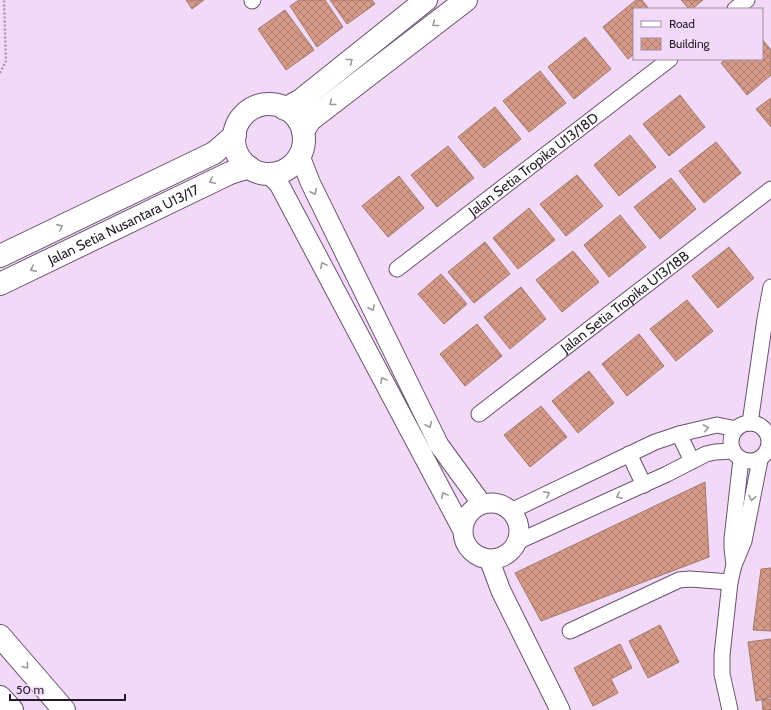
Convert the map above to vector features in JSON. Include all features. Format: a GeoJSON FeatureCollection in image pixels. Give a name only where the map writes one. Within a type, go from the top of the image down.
{"type":"FeatureCollection","features":[{"type":"Feature","properties":{"kind":"main road"},"geometry":{"type":"LineString","coordinates":[[285,109],[301,100],[426,0]]}},
{"type":"Feature","properties":{"kind":"main road"},"geometry":{"type":"LineString","coordinates":[[303,131],[310,120],[466,0]]}},
{"type":"Feature","properties":{"kind":"main road"},"geometry":{"type":"LineString","coordinates":[[264,105],[275,105],[285,109],[293,114],[303,131],[303,148],[300,156],[287,169],[279,173],[269,174],[249,168],[237,153],[235,135],[238,124],[244,115],[253,108],[264,105]]}},
{"type":"Feature","properties":{"kind":"main road","name":"Jalan Setia Nusantara U13/17"},"geometry":{"type":"LineString","coordinates":[[0,256],[214,153],[235,135]]}},
{"type":"Feature","properties":{"kind":"main road","name":"Jalan Setia Nusantara U13/17"},"geometry":{"type":"LineString","coordinates":[[0,284],[230,173],[249,168]]}},
{"type":"Feature","properties":{"kind":"main road"},"geometry":{"type":"LineString","coordinates":[[0,636],[64,710]]}},
{"type":"Feature","properties":{"kind":"main road"},"geometry":{"type":"LineString","coordinates":[[0,697],[12,710]]}},
{"type":"Feature","properties":{"kind":"street"},"geometry":{"type":"LineString","coordinates":[[736,8],[747,0]]}},
{"type":"Feature","properties":{"kind":"street","name":"Jalan Setia Tropika U13/18D"},"geometry":{"type":"LineString","coordinates":[[397,269],[669,60]]}},
{"type":"Feature","properties":{"kind":"street"},"geometry":{"type":"LineString","coordinates":[[300,156],[310,182],[440,445],[482,504]]}},
{"type":"Feature","properties":{"kind":"street"},"geometry":{"type":"LineString","coordinates":[[269,174],[280,184],[462,530],[467,546],[473,553],[489,559],[506,555],[512,550],[517,542],[519,526],[516,518],[505,506],[490,502],[474,508],[468,514],[464,521],[462,530]]}},
{"type":"Feature","properties":{"kind":"street","name":"Jalan Setia Tropika U13/18B"},"geometry":{"type":"LineString","coordinates":[[479,414],[771,189]]}},
{"type":"Feature","properties":{"kind":"street"},"geometry":{"type":"LineString","coordinates":[[511,511],[655,442],[679,434],[716,425],[743,426],[756,424],[762,427],[769,438],[770,444],[765,456],[760,460],[747,462],[737,455],[731,445],[731,439],[733,434],[743,426],[771,287]]}},
{"type":"Feature","properties":{"kind":"street"},"geometry":{"type":"LineString","coordinates":[[679,434],[692,461]]}},
{"type":"Feature","properties":{"kind":"street"},"geometry":{"type":"LineString","coordinates":[[517,542],[644,485],[706,454],[715,452],[737,455]]}},
{"type":"Feature","properties":{"kind":"street"},"geometry":{"type":"LineString","coordinates":[[629,454],[644,485]]}},
{"type":"Feature","properties":{"kind":"street"},"geometry":{"type":"LineString","coordinates":[[734,565],[732,539],[737,455]]}},
{"type":"Feature","properties":{"kind":"street"},"geometry":{"type":"LineString","coordinates":[[730,710],[722,674],[722,655],[730,582],[734,565],[744,541],[760,460]]}},
{"type":"Feature","properties":{"kind":"street"},"geometry":{"type":"LineString","coordinates":[[489,559],[501,591],[560,710]]}},
{"type":"Feature","properties":{"kind":"street"},"geometry":{"type":"LineString","coordinates":[[570,631],[679,580],[690,579],[730,582]]}},
{"type":"Feature","properties":{"kind":"path"},"geometry":{"type":"LineString","coordinates":[[0,72],[6,61],[4,0]]}},
{"type":"Feature","properties":{"kind":"building"},"geometry":{"type":"Polygon","coordinates":[[[186,0],[204,0],[192,9],[186,0]]]}},
{"type":"Feature","properties":{"kind":"building"},"geometry":{"type":"Polygon","coordinates":[[[299,0],[325,0],[343,27],[317,47],[290,6],[299,0]]]}},
{"type":"Feature","properties":{"kind":"building"},"geometry":{"type":"Polygon","coordinates":[[[330,0],[372,0],[375,4],[347,24],[330,0]]]}},
{"type":"Feature","properties":{"kind":"building"},"geometry":{"type":"Polygon","coordinates":[[[636,0],[642,0],[648,8],[633,8],[633,55],[628,59],[603,27],[636,0]]]}},
{"type":"Feature","properties":{"kind":"building"},"geometry":{"type":"Polygon","coordinates":[[[681,0],[703,0],[693,8],[688,8],[681,0]]]}},
{"type":"Feature","properties":{"kind":"building"},"geometry":{"type":"Polygon","coordinates":[[[285,10],[314,50],[286,70],[258,29],[285,10]]]}},
{"type":"Feature","properties":{"kind":"building"},"geometry":{"type":"Polygon","coordinates":[[[585,37],[611,69],[574,99],[548,67],[585,37]]]}},
{"type":"Feature","properties":{"kind":"building"},"geometry":{"type":"Polygon","coordinates":[[[763,40],[771,50],[771,75],[747,95],[721,63],[725,60],[763,60],[763,40]]]}},
{"type":"Feature","properties":{"kind":"building"},"geometry":{"type":"Polygon","coordinates":[[[540,71],[566,103],[529,132],[503,101],[540,71]]]}},
{"type":"Feature","properties":{"kind":"building"},"geometry":{"type":"Polygon","coordinates":[[[680,95],[705,127],[669,156],[643,124],[680,95]]]}},
{"type":"Feature","properties":{"kind":"building"},"geometry":{"type":"Polygon","coordinates":[[[771,98],[771,127],[756,109],[771,98]]]}},
{"type":"Feature","properties":{"kind":"building"},"geometry":{"type":"Polygon","coordinates":[[[495,107],[521,139],[484,168],[458,137],[495,107]]]}},
{"type":"Feature","properties":{"kind":"building"},"geometry":{"type":"Polygon","coordinates":[[[630,135],[656,167],[619,196],[594,165],[630,135]]]}},
{"type":"Feature","properties":{"kind":"building"},"geometry":{"type":"Polygon","coordinates":[[[716,142],[741,173],[704,203],[679,171],[716,142]]]}},
{"type":"Feature","properties":{"kind":"building"},"geometry":{"type":"Polygon","coordinates":[[[448,146],[474,178],[437,207],[411,175],[448,146]]]}},
{"type":"Feature","properties":{"kind":"building"},"geometry":{"type":"Polygon","coordinates":[[[577,175],[603,206],[566,236],[540,204],[577,175]]]}},
{"type":"Feature","properties":{"kind":"building"},"geometry":{"type":"Polygon","coordinates":[[[399,176],[424,208],[388,237],[362,206],[399,176]]]}},
{"type":"Feature","properties":{"kind":"building"},"geometry":{"type":"Polygon","coordinates":[[[671,178],[696,209],[660,239],[634,207],[671,178]]]}},
{"type":"Feature","properties":{"kind":"building"},"geometry":{"type":"Polygon","coordinates":[[[529,208],[555,240],[518,269],[493,238],[529,208]]]}},
{"type":"Feature","properties":{"kind":"building"},"geometry":{"type":"Polygon","coordinates":[[[620,215],[646,247],[609,277],[584,245],[620,215]]]}},
{"type":"Feature","properties":{"kind":"building"},"geometry":{"type":"Polygon","coordinates":[[[485,242],[510,274],[474,303],[448,272],[485,242]]]}},
{"type":"Feature","properties":{"kind":"building"},"geometry":{"type":"Polygon","coordinates":[[[729,247],[754,278],[718,308],[692,276],[729,247]]]}},
{"type":"Feature","properties":{"kind":"building"},"geometry":{"type":"Polygon","coordinates":[[[573,251],[599,282],[562,312],[536,280],[573,251]]]}},
{"type":"Feature","properties":{"kind":"building"},"geometry":{"type":"Polygon","coordinates":[[[441,274],[467,304],[444,324],[418,294],[441,274]]]}},
{"type":"Feature","properties":{"kind":"building"},"geometry":{"type":"Polygon","coordinates":[[[521,287],[546,319],[510,349],[484,317],[521,287]]]}},
{"type":"Feature","properties":{"kind":"building"},"geometry":{"type":"Polygon","coordinates":[[[687,300],[713,331],[676,361],[650,329],[687,300]]]}},
{"type":"Feature","properties":{"kind":"building"},"geometry":{"type":"Polygon","coordinates":[[[477,324],[502,356],[465,386],[440,354],[477,324]]]}},
{"type":"Feature","properties":{"kind":"building"},"geometry":{"type":"Polygon","coordinates":[[[639,334],[664,366],[627,396],[602,364],[639,334]]]}},
{"type":"Feature","properties":{"kind":"building"},"geometry":{"type":"Polygon","coordinates":[[[589,371],[614,403],[578,433],[552,401],[589,371]]]}},
{"type":"Feature","properties":{"kind":"building"},"geometry":{"type":"Polygon","coordinates":[[[541,406],[567,437],[530,467],[504,435],[541,406]]]}},
{"type":"Feature","properties":{"kind":"building"},"geometry":{"type":"Polygon","coordinates":[[[705,482],[709,557],[541,621],[515,573],[705,482]]]}},
{"type":"Feature","properties":{"kind":"building"},"geometry":{"type":"Polygon","coordinates":[[[771,568],[771,631],[753,630],[761,569],[771,568]]]}},
{"type":"Feature","properties":{"kind":"building"},"geometry":{"type":"Polygon","coordinates":[[[660,625],[679,662],[648,678],[629,641],[660,625]]]}},
{"type":"Feature","properties":{"kind":"building"},"geometry":{"type":"Polygon","coordinates":[[[771,639],[771,697],[756,701],[748,642],[771,639]]]}},
{"type":"Feature","properties":{"kind":"building"},"geometry":{"type":"Polygon","coordinates":[[[620,644],[632,668],[611,679],[618,693],[593,706],[574,668],[620,644]]]}},
{"type":"Feature","properties":{"kind":"building"},"geometry":{"type":"Polygon","coordinates":[[[771,699],[771,710],[763,710],[762,700],[771,699]]]}}]}
